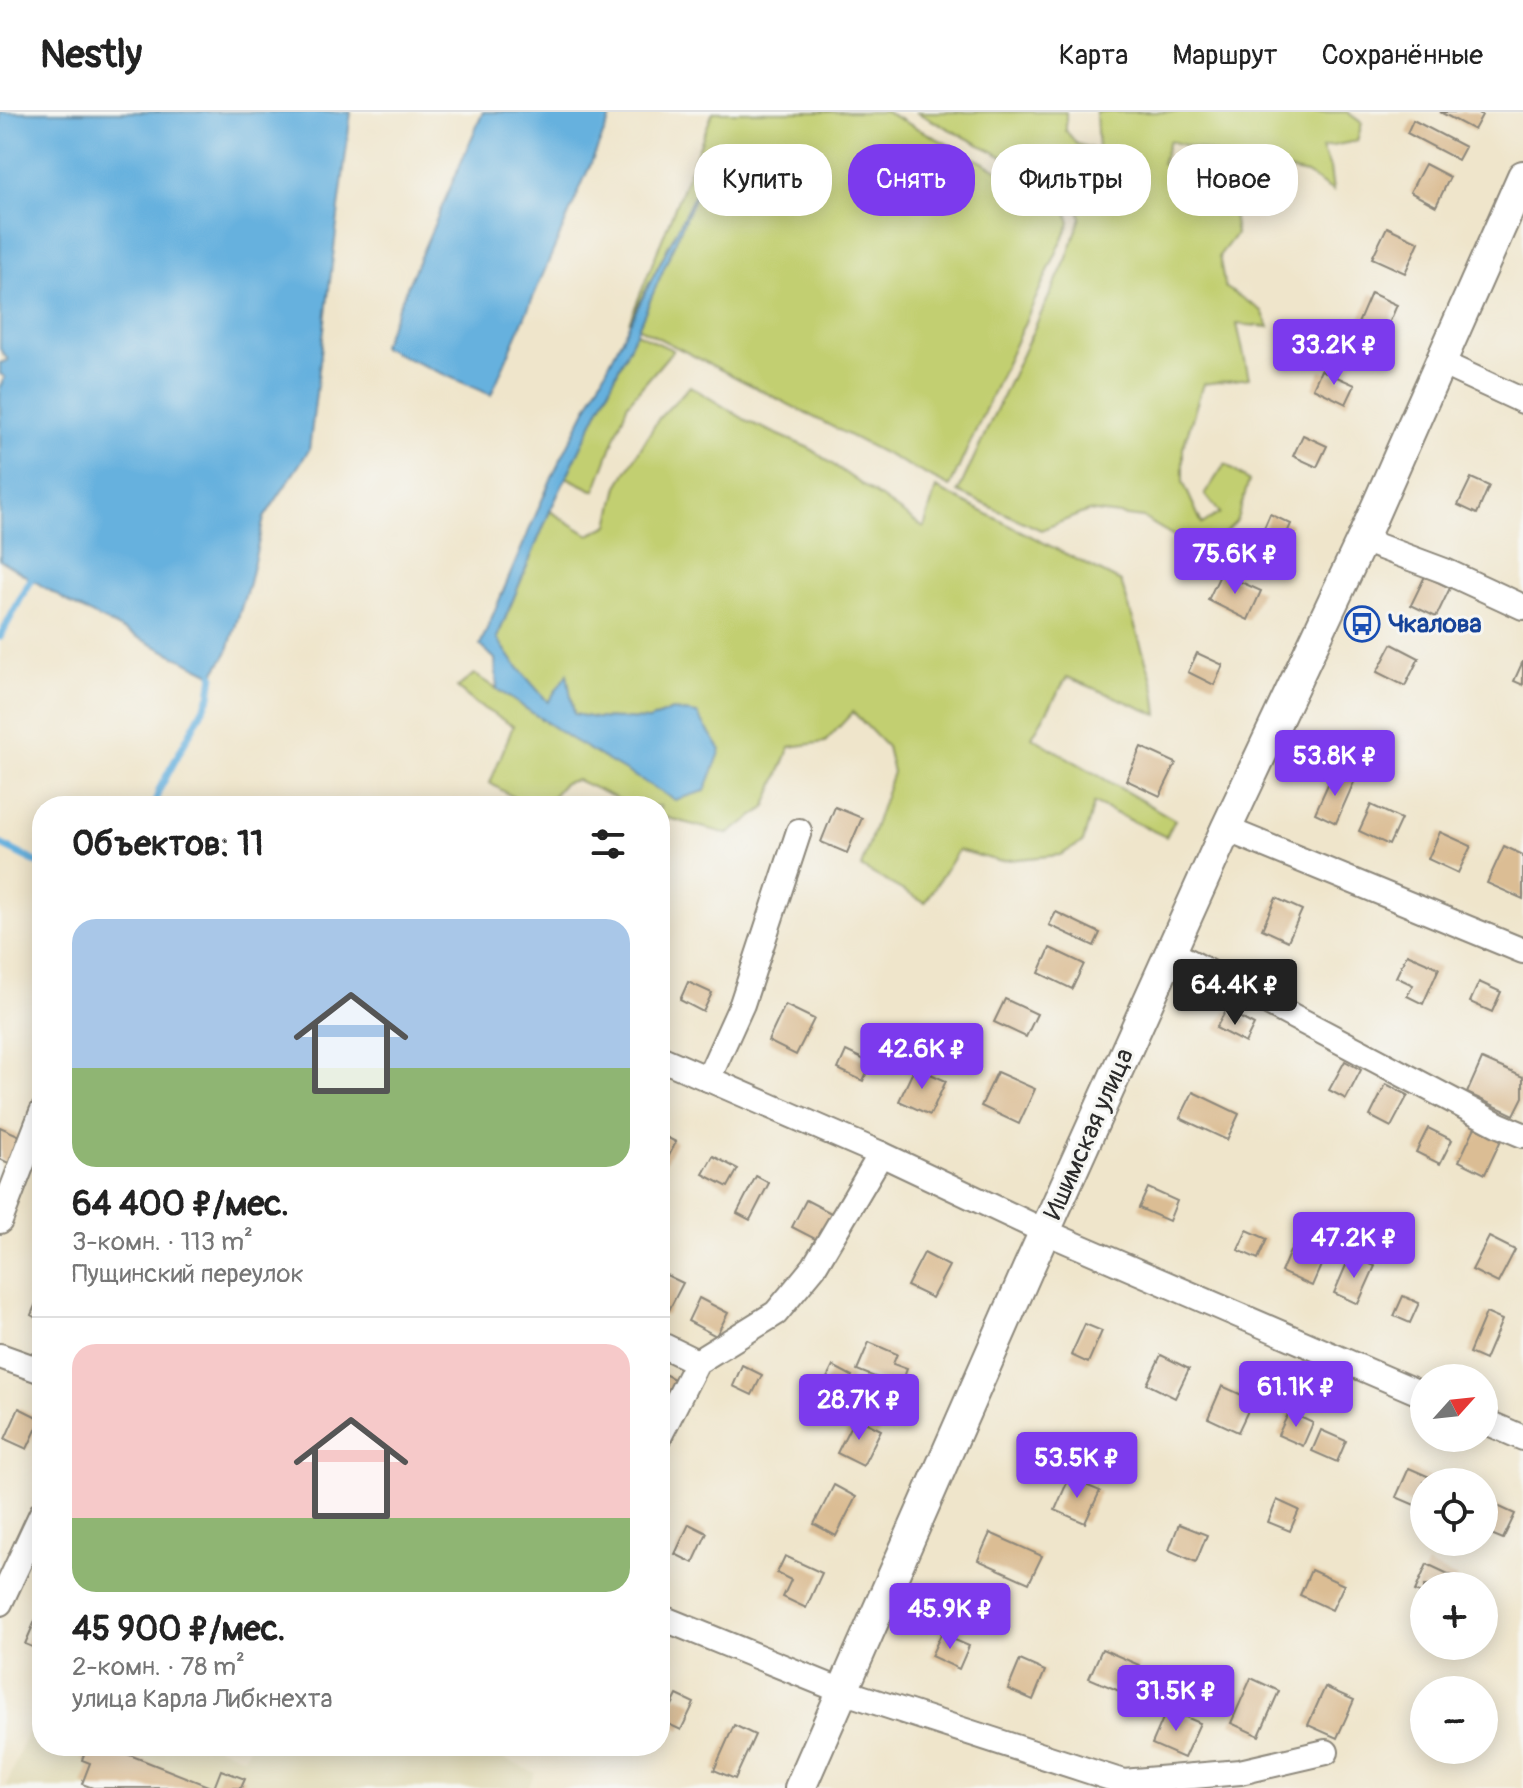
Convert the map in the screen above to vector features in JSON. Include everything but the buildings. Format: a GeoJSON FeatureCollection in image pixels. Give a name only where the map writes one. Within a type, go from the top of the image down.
{"type":"FeatureCollection","features":[{"type":"Feature","properties":{"kind":"main road","name":"Ишимская улица"},"geometry":{"type":"LineString","coordinates":[[800,1788],[1226,829],[1362,540],[1523,176]]}},
{"type":"Feature","properties":{"kind":"street"},"geometry":{"type":"LineString","coordinates":[[1439,362],[1523,401]]}},
{"type":"Feature","properties":{"kind":"street"},"geometry":{"type":"LineString","coordinates":[[1362,540],[1445,571],[1523,607]]}},
{"type":"Feature","properties":{"kind":"street"},"geometry":{"type":"LineString","coordinates":[[1226,829],[1523,951]]}},
{"type":"Feature","properties":{"kind":"street"},"geometry":{"type":"LineString","coordinates":[[708,1079],[742,1004],[799,831]]}},
{"type":"Feature","properties":{"kind":"street"},"geometry":{"type":"LineString","coordinates":[[1171,952],[1523,1135]]}},
{"type":"Feature","properties":{"kind":"street"},"geometry":{"type":"LineString","coordinates":[[670,1062],[881,1154],[1046,1232],[1410,1389]]}},
{"type":"Feature","properties":{"kind":"street"},"geometry":{"type":"LineString","coordinates":[[0,1221],[32,1138]]}},
{"type":"Feature","properties":{"kind":"street"},"geometry":{"type":"LineString","coordinates":[[670,1415],[697,1362],[776,1313],[814,1267],[881,1154]]}},
{"type":"Feature","properties":{"kind":"street"},"geometry":{"type":"LineString","coordinates":[[670,1349],[697,1362]]}},
{"type":"Feature","properties":{"kind":"street"},"geometry":{"type":"LineString","coordinates":[[0,1356],[32,1367]]}},
{"type":"Feature","properties":{"kind":"street"},"geometry":{"type":"LineString","coordinates":[[1498,1427],[1523,1438]]}},
{"type":"Feature","properties":{"kind":"street"},"geometry":{"type":"LineString","coordinates":[[0,1603],[5,1574],[32,1529]]}},
{"type":"Feature","properties":{"kind":"street"},"geometry":{"type":"LineString","coordinates":[[670,1621],[842,1691],[1123,1782],[1240,1772],[1326,1752]]}},
{"type":"Feature","properties":{"kind":"shaded area"},"geometry":{"type":"Polygon","coordinates":[[[32,1719],[32,1756],[498,1756],[535,1773],[528,1788],[6,1788],[32,1719]]]}},
{"type":"Feature","properties":{"kind":"green space"},"geometry":{"type":"Polygon","coordinates":[[[713,112],[886,112],[948,144],[848,144],[848,216],[975,216],[975,158],[991,167],[991,216],[1068,216],[1070,223],[950,487],[637,327],[692,201],[629,322],[694,160],[694,216],[832,216],[832,144],[700,144],[713,112]]]}},
{"type":"Feature","properties":{"kind":"green space"},"geometry":{"type":"Polygon","coordinates":[[[916,112],[1066,112],[1066,131],[1077,144],[991,144],[991,151],[916,112]]]}},
{"type":"Feature","properties":{"kind":"green space"},"geometry":{"type":"Polygon","coordinates":[[[1096,112],[1347,112],[1362,123],[1357,141],[1322,148],[1330,168],[1333,191],[1307,174],[1298,172],[1298,144],[1181,144],[1169,141],[1167,144],[1162,164],[1167,165],[1167,216],[1233,216],[1236,234],[1219,256],[1225,287],[1262,311],[1269,327],[1237,324],[1249,378],[1203,384],[1183,448],[1183,482],[1202,524],[1220,513],[1205,494],[1225,464],[1249,481],[1236,522],[1203,553],[1143,518],[1088,511],[1041,530],[958,492],[1067,258],[1081,217],[1151,216],[1151,144],[1098,144],[1096,112]]]}},
{"type":"Feature","properties":{"kind":"green space"},"geometry":{"type":"Polygon","coordinates":[[[636,333],[673,350],[628,403],[595,491],[566,477],[636,333]]]}},
{"type":"Feature","properties":{"kind":"green space"},"geometry":{"type":"Polygon","coordinates":[[[690,386],[749,422],[809,448],[924,528],[936,488],[1121,582],[1155,689],[1158,715],[1067,677],[1032,737],[1175,820],[1166,837],[1094,803],[1083,842],[1060,855],[998,861],[958,850],[925,903],[861,867],[893,772],[887,747],[853,712],[825,742],[790,747],[765,808],[728,834],[670,819],[670,796],[675,799],[705,791],[672,710],[649,720],[574,714],[567,675],[548,703],[497,638],[550,511],[589,535],[609,525],[618,486],[659,418],[690,386]]]}},
{"type":"Feature","properties":{"kind":"green space"},"geometry":{"type":"Polygon","coordinates":[[[474,674],[571,739],[670,796],[611,796],[577,780],[564,783],[553,796],[511,796],[490,783],[513,726],[476,704],[457,688],[474,674]]]}},
{"type":"Feature","properties":{"kind":"water"},"geometry":{"type":"Polygon","coordinates":[[[0,112],[351,112],[309,450],[264,518],[249,583],[227,653],[213,675],[73,605],[0,560],[0,386],[5,377],[0,374],[0,363],[8,360],[0,349],[0,112]]]}},
{"type":"Feature","properties":{"kind":"water"},"geometry":{"type":"Polygon","coordinates":[[[483,112],[613,112],[491,395],[381,347],[483,112]]]}},
{"type":"Feature","properties":{"kind":"water"},"geometry":{"type":"Polygon","coordinates":[[[694,196],[636,333],[550,511],[497,638],[548,702],[567,674],[574,714],[649,720],[672,710],[697,714],[721,750],[705,791],[675,800],[571,739],[497,689],[495,659],[480,645],[552,477],[694,196]]]}},
{"type":"Feature","properties":{"kind":"waterway"},"geometry":{"type":"LineString","coordinates":[[0,637],[31,579]]}},
{"type":"Feature","properties":{"kind":"waterway"},"geometry":{"type":"LineString","coordinates":[[157,796],[210,696],[213,675]]}},
{"type":"Feature","properties":{"kind":"waterway"},"geometry":{"type":"LineString","coordinates":[[0,844],[32,860]]}},
{"type":"Feature","properties":{"kind":"place","name":"Чкалова"},"geometry":{"type":"Point","coordinates":[1362,624]}}]}
